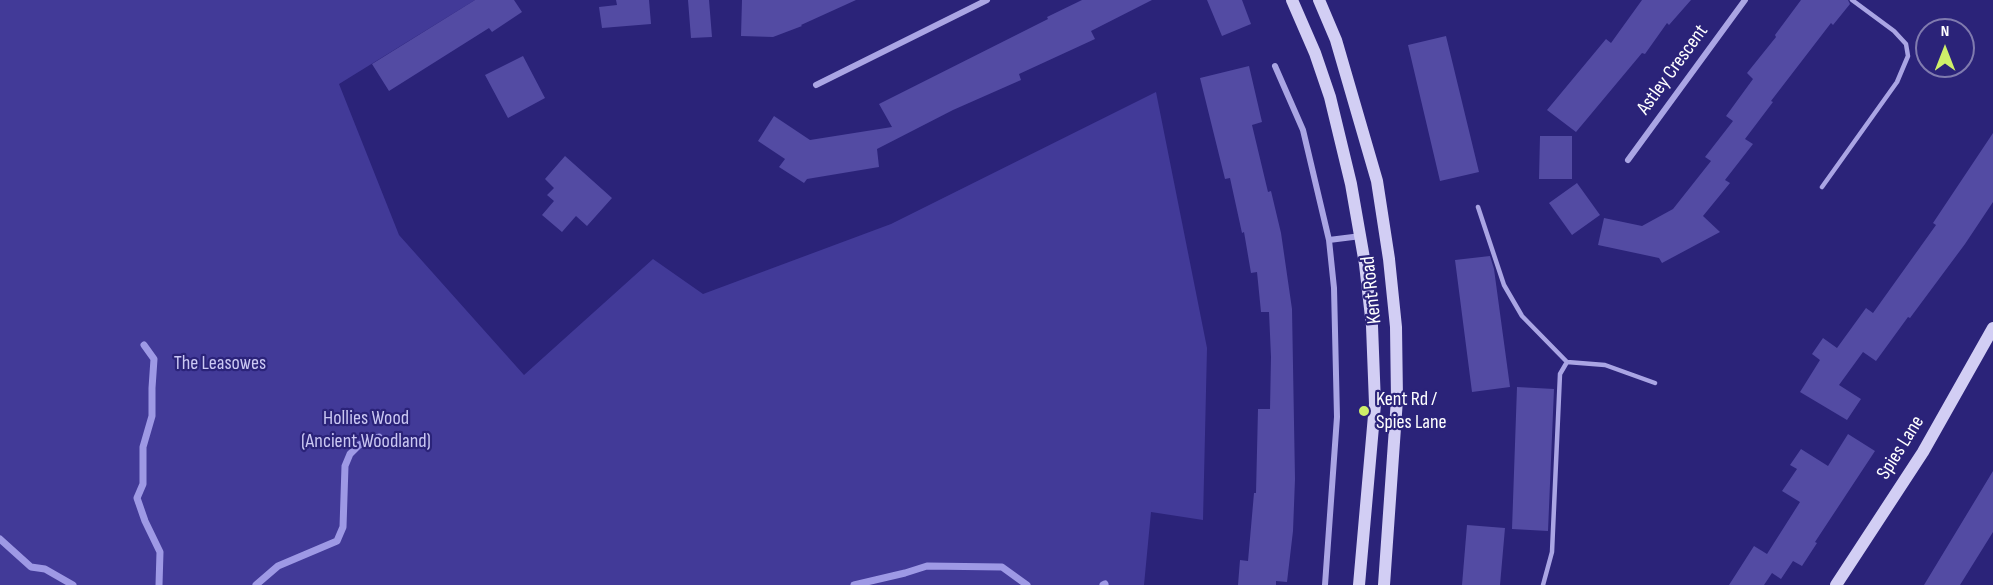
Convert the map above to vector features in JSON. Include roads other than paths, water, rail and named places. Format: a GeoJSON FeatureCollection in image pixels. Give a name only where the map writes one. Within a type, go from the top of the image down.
{"type":"FeatureCollection","features":[{"type":"Feature","properties":{"kind":"main road","name":"Kent Road"},"geometry":{"type":"LineString","coordinates":[[1292,0],[1315,53],[1330,97],[1361,236],[1372,326],[1375,404],[1359,585]]}},
{"type":"Feature","properties":{"kind":"main road","name":"Kent Road"},"geometry":{"type":"LineString","coordinates":[[1318,0],[1336,40],[1377,181],[1389,259],[1396,327],[1397,399],[1384,585]]}},
{"type":"Feature","properties":{"kind":"main road","name":"Spies Lane"},"geometry":{"type":"LineString","coordinates":[[1836,585],[1923,452],[1993,328]]}},
{"type":"Feature","properties":{"kind":"street"},"geometry":{"type":"LineString","coordinates":[[816,85],[987,0]]}},
{"type":"Feature","properties":{"kind":"street","name":"Astley Crescent"},"geometry":{"type":"LineString","coordinates":[[1628,160],[1745,0]]}},
{"type":"Feature","properties":{"kind":"street","name":"Kent Road"},"geometry":{"type":"LineString","coordinates":[[1275,66],[1303,130],[1329,240],[1334,288],[1337,417],[1325,585]]}},
{"type":"Feature","properties":{"kind":"street","name":"Kent Road"},"geometry":{"type":"LineString","coordinates":[[1329,240],[1361,236]]}},
{"type":"Feature","properties":{"kind":"lane"},"geometry":{"type":"LineString","coordinates":[[1822,187],[1897,82],[1908,56],[1906,44],[1894,31],[1852,0]]}},
{"type":"Feature","properties":{"kind":"lane"},"geometry":{"type":"LineString","coordinates":[[1478,207],[1504,285],[1522,316],[1567,362],[1605,365],[1655,383]]}},
{"type":"Feature","properties":{"kind":"lane"},"geometry":{"type":"LineString","coordinates":[[1543,585],[1551,552],[1560,374],[1567,362]]}},
{"type":"Feature","properties":{"kind":"waterway"},"geometry":{"type":"LineString","coordinates":[[144,345],[154,359],[152,416],[143,447],[143,484],[137,498],[160,552],[159,585]]}},
{"type":"Feature","properties":{"kind":"waterway"},"geometry":{"type":"LineString","coordinates":[[256,585],[278,566],[337,541],[343,527],[345,466],[350,454],[359,445],[379,437]]}},
{"type":"Feature","properties":{"kind":"waterway"},"geometry":{"type":"LineString","coordinates":[[0,539],[31,567],[45,569],[73,585]]}},
{"type":"Feature","properties":{"kind":"waterway"},"geometry":{"type":"LineString","coordinates":[[854,585],[927,566],[1002,567],[1027,585]]}},
{"type":"Feature","properties":{"kind":"place","name":"Kent Rd / Spies Lane"},"geometry":{"type":"Point","coordinates":[1364,411]}},
{"type":"Feature","properties":{"kind":"park label","name":"The Leasowes"},"geometry":{"type":"Point","coordinates":[220,364]}},
{"type":"Feature","properties":{"kind":"park label","name":"Hollies Wood (Ancient Woodland)"},"geometry":{"type":"Point","coordinates":[366,430]}}]}
